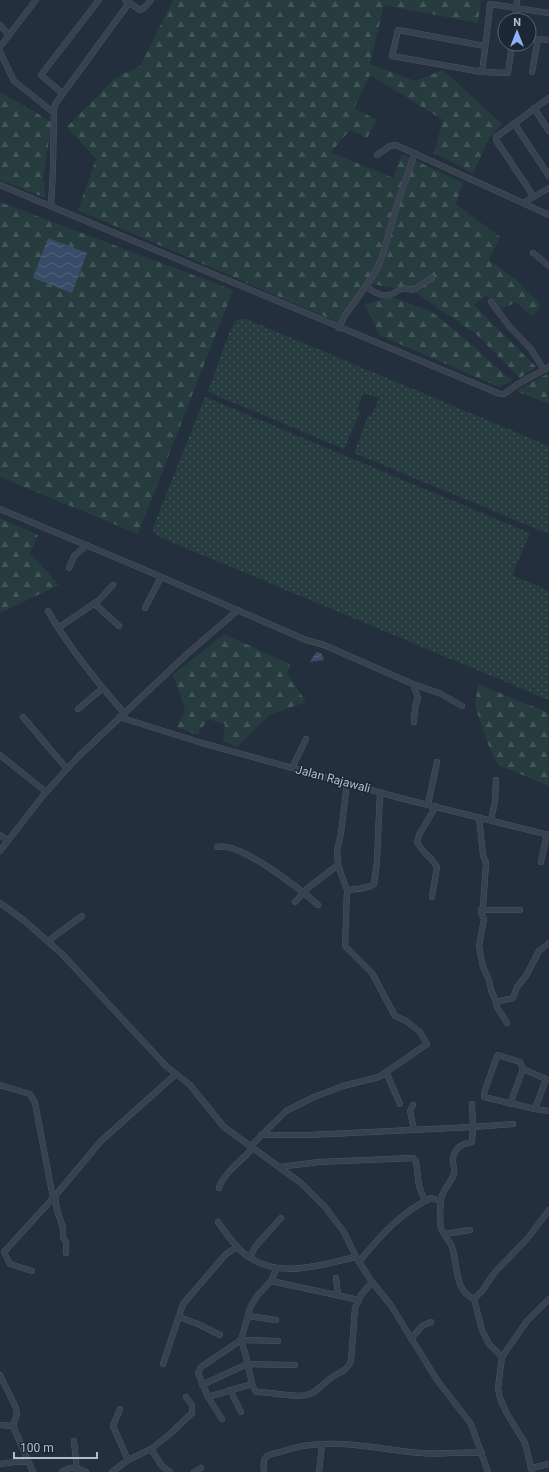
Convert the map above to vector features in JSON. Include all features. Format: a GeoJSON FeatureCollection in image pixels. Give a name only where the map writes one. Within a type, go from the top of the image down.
{"type":"FeatureCollection","features":[{"type":"Feature","properties":{"kind":"street"},"geometry":{"type":"LineString","coordinates":[[0,47],[36,0]]}},
{"type":"Feature","properties":{"kind":"street"},"geometry":{"type":"LineString","coordinates":[[62,93],[41,75],[99,0]]}},
{"type":"Feature","properties":{"kind":"street"},"geometry":{"type":"LineString","coordinates":[[51,206],[54,113],[56,103],[127,1],[140,10],[144,8],[151,0]]}},
{"type":"Feature","properties":{"kind":"street"},"geometry":{"type":"LineString","coordinates":[[516,12],[517,0]]}},
{"type":"Feature","properties":{"kind":"street"},"geometry":{"type":"LineString","coordinates":[[482,72],[490,4],[549,13]]}},
{"type":"Feature","properties":{"kind":"street"},"geometry":{"type":"LineString","coordinates":[[0,24],[9,35]]}},
{"type":"Feature","properties":{"kind":"street"},"geometry":{"type":"LineString","coordinates":[[486,46],[398,30],[392,56],[482,72],[508,73],[511,52]]}},
{"type":"Feature","properties":{"kind":"street"},"geometry":{"type":"LineString","coordinates":[[532,72],[538,39],[549,40]]}},
{"type":"Feature","properties":{"kind":"street"},"geometry":{"type":"LineString","coordinates":[[0,52],[14,81],[54,113]]}},
{"type":"Feature","properties":{"kind":"street"},"geometry":{"type":"LineString","coordinates":[[534,197],[496,138],[497,135],[549,98]]}},
{"type":"Feature","properties":{"kind":"street"},"geometry":{"type":"LineString","coordinates":[[534,108],[549,131]]}},
{"type":"Feature","properties":{"kind":"street"},"geometry":{"type":"LineString","coordinates":[[514,123],[549,176]]}},
{"type":"Feature","properties":{"kind":"street"},"geometry":{"type":"LineString","coordinates":[[377,155],[390,146],[396,145],[549,215]]}},
{"type":"Feature","properties":{"kind":"street"},"geometry":{"type":"LineString","coordinates":[[339,328],[344,318],[377,269],[383,254],[397,204],[415,153]]}},
{"type":"Feature","properties":{"kind":"street"},"geometry":{"type":"LineString","coordinates":[[0,185],[339,328],[500,394],[504,394],[518,384],[547,369],[531,349],[509,326],[491,302]]}},
{"type":"Feature","properties":{"kind":"street"},"geometry":{"type":"LineString","coordinates":[[523,203],[549,188]]}},
{"type":"Feature","properties":{"kind":"street"},"geometry":{"type":"LineString","coordinates":[[533,254],[549,266]]}},
{"type":"Feature","properties":{"kind":"street"},"geometry":{"type":"LineString","coordinates":[[366,286],[378,294],[388,295],[400,289],[407,288],[413,290],[432,278]]}},
{"type":"Feature","properties":{"kind":"street"},"geometry":{"type":"LineString","coordinates":[[0,509],[306,640],[324,645],[413,684],[439,693],[462,706]]}},
{"type":"Feature","properties":{"kind":"street"},"geometry":{"type":"LineString","coordinates":[[69,568],[74,556],[87,545]]}},
{"type":"Feature","properties":{"kind":"street"},"geometry":{"type":"LineString","coordinates":[[145,608],[161,577]]}},
{"type":"Feature","properties":{"kind":"street"},"geometry":{"type":"LineString","coordinates":[[58,628],[94,603],[113,585]]}},
{"type":"Feature","properties":{"kind":"street"},"geometry":{"type":"LineString","coordinates":[[94,603],[118,626]]}},
{"type":"Feature","properties":{"kind":"street"},"geometry":{"type":"LineString","coordinates":[[0,851],[7,840],[46,792],[67,769],[119,717],[186,655],[238,610]]}},
{"type":"Feature","properties":{"kind":"street"},"geometry":{"type":"LineString","coordinates":[[48,611],[58,628],[103,688],[124,713]]}},
{"type":"Feature","properties":{"kind":"street"},"geometry":{"type":"LineString","coordinates":[[413,684],[418,698],[415,707],[414,722]]}},
{"type":"Feature","properties":{"kind":"street"},"geometry":{"type":"LineString","coordinates":[[78,709],[103,688]]}},
{"type":"Feature","properties":{"kind":"street"},"geometry":{"type":"LineString","coordinates":[[23,717],[67,769]]}},
{"type":"Feature","properties":{"kind":"street","name":"Jalan Rajawali"},"geometry":{"type":"LineString","coordinates":[[119,717],[202,743],[400,798],[548,835]]}},
{"type":"Feature","properties":{"kind":"street"},"geometry":{"type":"LineString","coordinates":[[292,768],[306,739]]}},
{"type":"Feature","properties":{"kind":"street"},"geometry":{"type":"LineString","coordinates":[[0,755],[46,792]]}},
{"type":"Feature","properties":{"kind":"street"},"geometry":{"type":"LineString","coordinates":[[428,804],[437,762]]}},
{"type":"Feature","properties":{"kind":"street"},"geometry":{"type":"LineString","coordinates":[[491,820],[495,801],[496,780]]}},
{"type":"Feature","properties":{"kind":"street"},"geometry":{"type":"LineString","coordinates":[[219,1188],[220,1182],[232,1168],[261,1135],[286,1111],[314,1097],[342,1086],[379,1077],[427,1044],[420,1032],[406,1021],[395,1016],[372,973],[345,946],[347,890],[338,865],[337,851],[341,833],[347,783]]}},
{"type":"Feature","properties":{"kind":"street"},"geometry":{"type":"LineString","coordinates":[[347,890],[362,888],[374,884],[377,861],[380,792]]}},
{"type":"Feature","properties":{"kind":"street"},"geometry":{"type":"LineString","coordinates":[[432,897],[438,867],[432,858],[420,849],[417,842],[419,835],[436,806]]}},
{"type":"Feature","properties":{"kind":"street"},"geometry":{"type":"LineString","coordinates":[[478,817],[483,855],[486,863],[481,912],[484,919],[480,946],[483,967],[497,1008],[507,1023]]}},
{"type":"Feature","properties":{"kind":"street"},"geometry":{"type":"LineString","coordinates":[[0,835],[7,840]]}},
{"type":"Feature","properties":{"kind":"street"},"geometry":{"type":"LineString","coordinates":[[541,862],[548,835]]}},
{"type":"Feature","properties":{"kind":"street"},"geometry":{"type":"LineString","coordinates":[[217,847],[225,846],[249,856],[304,892],[318,905]]}},
{"type":"Feature","properties":{"kind":"street"},"geometry":{"type":"LineString","coordinates":[[295,902],[304,892],[338,865]]}},
{"type":"Feature","properties":{"kind":"street"},"geometry":{"type":"LineString","coordinates":[[0,903],[26,922],[48,941],[166,1066],[190,1085],[224,1127],[301,1183],[325,1207],[344,1232],[357,1259],[372,1282],[390,1304],[437,1380],[471,1424],[488,1472]]}},
{"type":"Feature","properties":{"kind":"street"},"geometry":{"type":"LineString","coordinates":[[482,910],[520,910]]}},
{"type":"Feature","properties":{"kind":"street"},"geometry":{"type":"LineString","coordinates":[[48,941],[82,916]]}},
{"type":"Feature","properties":{"kind":"street"},"geometry":{"type":"LineString","coordinates":[[496,1002],[513,998],[517,987],[526,976],[539,951],[549,943]]}},
{"type":"Feature","properties":{"kind":"street"},"geometry":{"type":"LineString","coordinates":[[535,1109],[548,1080],[523,1069],[520,1062],[498,1055],[496,1056],[484,1097],[510,1104],[535,1109],[549,1111]]}},
{"type":"Feature","properties":{"kind":"street"},"geometry":{"type":"LineString","coordinates":[[510,1104],[523,1069]]}},
{"type":"Feature","properties":{"kind":"street"},"geometry":{"type":"LineString","coordinates":[[386,1072],[400,1104]]}},
{"type":"Feature","properties":{"kind":"street"},"geometry":{"type":"LineString","coordinates":[[32,1271],[10,1264],[4,1252],[54,1197],[101,1141],[176,1074]]}},
{"type":"Feature","properties":{"kind":"street"},"geometry":{"type":"LineString","coordinates":[[0,1086],[30,1094],[35,1103],[57,1210],[64,1228],[63,1237],[66,1242],[66,1253]]}},
{"type":"Feature","properties":{"kind":"street"},"geometry":{"type":"LineString","coordinates":[[472,1104],[472,1142],[461,1144],[456,1149],[453,1161],[454,1171],[452,1179],[440,1201],[441,1228],[451,1245],[461,1286],[465,1293],[474,1299],[482,1330],[489,1344],[502,1357]]}},
{"type":"Feature","properties":{"kind":"street"},"geometry":{"type":"LineString","coordinates":[[413,1105],[410,1111],[414,1130]]}},
{"type":"Feature","properties":{"kind":"street"},"geometry":{"type":"LineString","coordinates":[[261,1135],[309,1135],[513,1124]]}},
{"type":"Feature","properties":{"kind":"street"},"geometry":{"type":"LineString","coordinates":[[279,1167],[319,1162],[413,1158],[416,1161],[419,1186],[425,1201]]}},
{"type":"Feature","properties":{"kind":"street"},"geometry":{"type":"LineString","coordinates":[[218,1222],[237,1247],[250,1257],[269,1267],[286,1270],[357,1259],[380,1236],[425,1201],[431,1198],[440,1201]]}},
{"type":"Feature","properties":{"kind":"street"},"geometry":{"type":"LineString","coordinates":[[474,1299],[495,1272],[527,1239],[549,1210]]}},
{"type":"Feature","properties":{"kind":"street"},"geometry":{"type":"LineString","coordinates":[[250,1257],[256,1247],[281,1218]]}},
{"type":"Feature","properties":{"kind":"street"},"geometry":{"type":"LineString","coordinates":[[445,1234],[470,1230]]}},
{"type":"Feature","properties":{"kind":"street"},"geometry":{"type":"LineString","coordinates":[[163,1364],[183,1304],[226,1254],[237,1247]]}},
{"type":"Feature","properties":{"kind":"street"},"geometry":{"type":"LineString","coordinates":[[277,1268],[271,1281],[257,1296],[250,1308],[241,1340],[252,1384],[256,1392],[261,1395],[265,1392],[292,1396],[308,1394],[348,1368],[351,1360],[355,1308],[361,1295],[372,1282]]}},
{"type":"Feature","properties":{"kind":"street"},"geometry":{"type":"LineString","coordinates":[[336,1278],[338,1295]]}},
{"type":"Feature","properties":{"kind":"street"},"geometry":{"type":"LineString","coordinates":[[271,1281],[359,1300]]}},
{"type":"Feature","properties":{"kind":"street"},"geometry":{"type":"LineString","coordinates":[[549,1299],[527,1321],[502,1357],[498,1388],[500,1398],[506,1412],[524,1443],[532,1470],[549,1464]]}},
{"type":"Feature","properties":{"kind":"street"},"geometry":{"type":"LineString","coordinates":[[248,1316],[276,1320]]}},
{"type":"Feature","properties":{"kind":"street"},"geometry":{"type":"LineString","coordinates":[[179,1317],[198,1324],[220,1335]]}},
{"type":"Feature","properties":{"kind":"street"},"geometry":{"type":"LineString","coordinates":[[411,1339],[422,1326],[431,1322]]}},
{"type":"Feature","properties":{"kind":"street"},"geometry":{"type":"LineString","coordinates":[[222,1419],[208,1398],[202,1385],[198,1373],[201,1367],[241,1340],[278,1341]]}},
{"type":"Feature","properties":{"kind":"street"},"geometry":{"type":"LineString","coordinates":[[202,1385],[247,1364],[295,1365]]}},
{"type":"Feature","properties":{"kind":"street"},"geometry":{"type":"LineString","coordinates":[[0,1375],[16,1408],[17,1414],[13,1426],[33,1472]]}},
{"type":"Feature","properties":{"kind":"street"},"geometry":{"type":"LineString","coordinates":[[208,1398],[252,1384]]}},
{"type":"Feature","properties":{"kind":"street"},"geometry":{"type":"LineString","coordinates":[[230,1390],[241,1412]]}},
{"type":"Feature","properties":{"kind":"street"},"geometry":{"type":"LineString","coordinates":[[112,1472],[128,1460],[151,1449],[192,1413],[192,1405],[186,1397]]}},
{"type":"Feature","properties":{"kind":"street"},"geometry":{"type":"LineString","coordinates":[[120,1409],[113,1426],[128,1460]]}},
{"type":"Feature","properties":{"kind":"street"},"geometry":{"type":"LineString","coordinates":[[0,1425],[13,1426]]}},
{"type":"Feature","properties":{"kind":"street"},"geometry":{"type":"LineString","coordinates":[[74,1441],[77,1470]]}},
{"type":"Feature","properties":{"kind":"street"},"geometry":{"type":"LineString","coordinates":[[264,1472],[264,1461],[269,1456],[287,1449],[322,1444],[334,1443],[367,1445],[422,1453],[450,1454],[466,1451],[482,1453]]}},
{"type":"Feature","properties":{"kind":"street"},"geometry":{"type":"LineString","coordinates":[[319,1472],[322,1444]]}},
{"type":"Feature","properties":{"kind":"street"},"geometry":{"type":"LineString","coordinates":[[151,1449],[162,1466],[170,1472]]}},
{"type":"Feature","properties":{"kind":"street"},"geometry":{"type":"LineString","coordinates":[[0,1464],[28,1462]]}},
{"type":"Feature","properties":{"kind":"street"},"geometry":{"type":"LineString","coordinates":[[62,1472],[70,1467],[86,1472]]}},
{"type":"Feature","properties":{"kind":"street"},"geometry":{"type":"LineString","coordinates":[[194,1472],[200,1468]]}},
{"type":"Feature","properties":{"kind":"green space"},"geometry":{"type":"Polygon","coordinates":[[[173,0],[481,0],[478,23],[384,5],[370,64],[415,81],[443,70],[502,124],[490,137],[473,173],[434,153],[443,120],[370,75],[354,108],[377,120],[367,138],[350,130],[331,152],[393,178],[402,154],[463,183],[456,204],[500,237],[489,260],[515,279],[541,305],[532,317],[516,302],[502,309],[486,296],[474,305],[536,367],[520,378],[476,334],[413,291],[371,284],[350,305],[340,323],[78,210],[96,159],[67,127],[115,78],[140,66],[173,0]]]}},
{"type":"Feature","properties":{"kind":"green space"},"geometry":{"type":"Polygon","coordinates":[[[0,92],[52,122],[43,178],[46,198],[0,180],[0,92]]]}},
{"type":"Feature","properties":{"kind":"green space"},"geometry":{"type":"Polygon","coordinates":[[[0,202],[233,290],[138,534],[0,477],[0,202]]]}},
{"type":"Feature","properties":{"kind":"green space"},"geometry":{"type":"Polygon","coordinates":[[[391,297],[431,311],[469,342],[512,381],[499,387],[379,335],[365,304],[391,297]]]}},
{"type":"Feature","properties":{"kind":"green space"},"geometry":{"type":"Polygon","coordinates":[[[238,319],[246,319],[549,446],[549,534],[354,453],[368,416],[371,417],[379,398],[363,393],[357,410],[360,412],[344,449],[208,392],[232,325],[238,319]]]}},
{"type":"Feature","properties":{"kind":"green space"},"geometry":{"type":"Polygon","coordinates":[[[549,373],[549,404],[516,391],[549,373]]]}},
{"type":"Feature","properties":{"kind":"green space"},"geometry":{"type":"Polygon","coordinates":[[[205,397],[530,533],[512,575],[549,591],[549,700],[157,536],[153,532],[154,525],[205,397]]]}},
{"type":"Feature","properties":{"kind":"green space"},"geometry":{"type":"Polygon","coordinates":[[[0,518],[38,535],[30,553],[59,585],[0,613],[0,518]]]}},
{"type":"Feature","properties":{"kind":"green space"},"geometry":{"type":"Polygon","coordinates":[[[224,634],[290,664],[287,673],[306,702],[269,715],[237,747],[223,741],[225,724],[208,719],[197,735],[177,727],[185,709],[173,675],[224,634]]]}},
{"type":"Feature","properties":{"kind":"green space"},"geometry":{"type":"Polygon","coordinates":[[[478,684],[549,713],[549,786],[498,765],[488,744],[475,706],[478,684]]]}},
{"type":"Feature","properties":{"kind":"water"},"geometry":{"type":"Polygon","coordinates":[[[48,238],[87,253],[72,293],[33,278],[48,238]]]}},
{"type":"Feature","properties":{"kind":"water"},"geometry":{"type":"Polygon","coordinates":[[[316,652],[321,653],[324,660],[310,662],[316,652]]]}}]}
